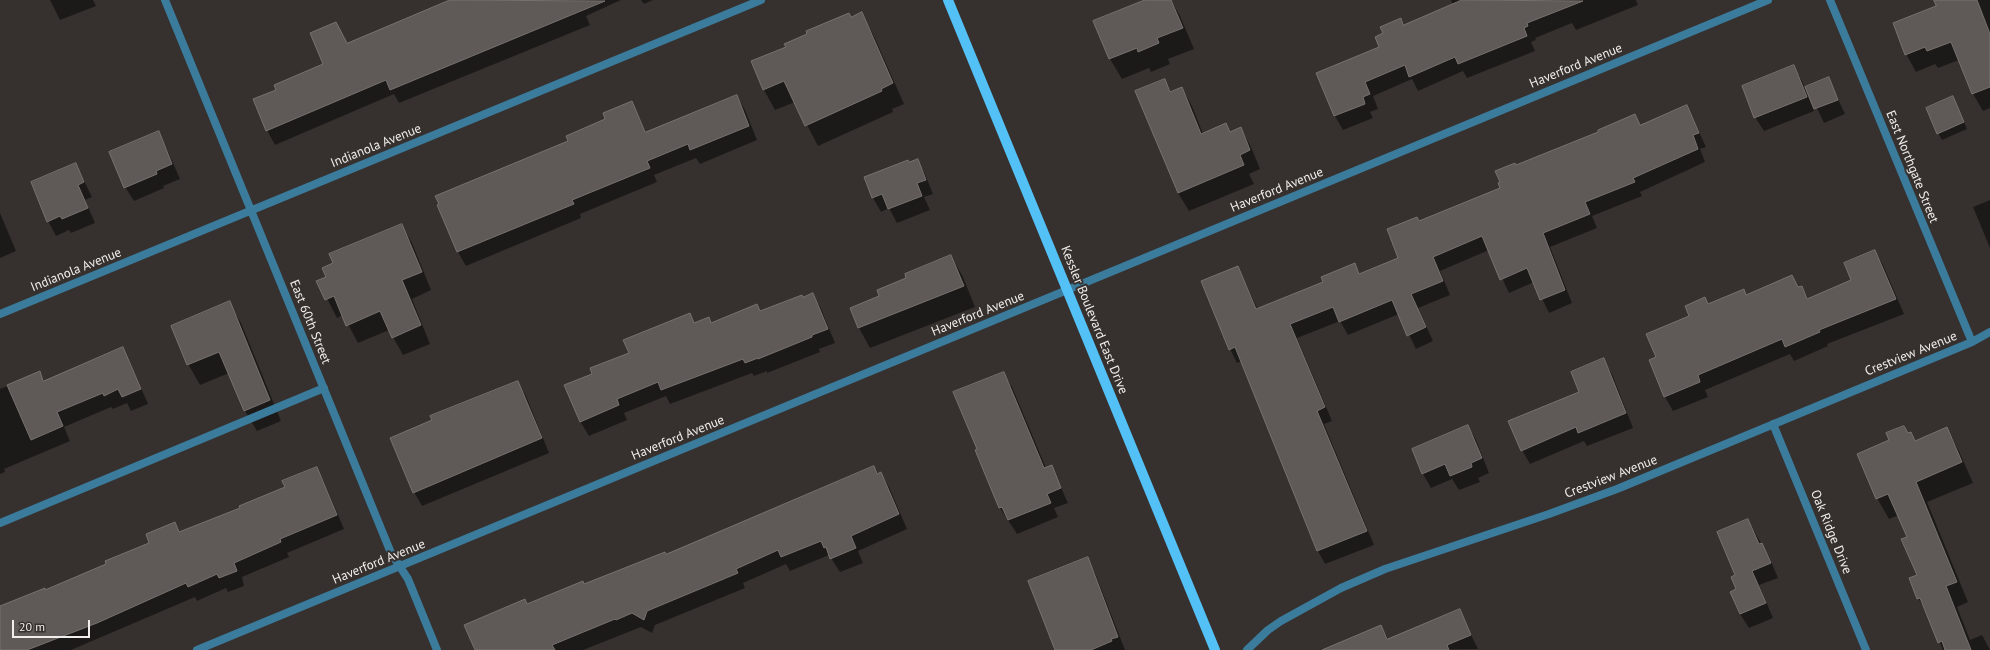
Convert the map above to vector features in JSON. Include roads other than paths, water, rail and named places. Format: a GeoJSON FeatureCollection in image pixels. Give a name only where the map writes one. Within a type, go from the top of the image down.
{"type":"FeatureCollection","features":[{"type":"Feature","properties":{"kind":"main road","name":"Kessler Boulevard East Drive"},"geometry":{"type":"LineString","coordinates":[[948,0],[1215,650]]}},
{"type":"Feature","properties":{"kind":"street","name":"East 60th Street"},"geometry":{"type":"LineString","coordinates":[[165,0],[391,553],[399,567],[408,578],[436,650]]}},
{"type":"Feature","properties":{"kind":"street","name":"Indianola Avenue"},"geometry":{"type":"LineString","coordinates":[[0,314],[761,0]]}},
{"type":"Feature","properties":{"kind":"street","name":"Haverford Avenue"},"geometry":{"type":"LineString","coordinates":[[197,650],[1768,0]]}},
{"type":"Feature","properties":{"kind":"street","name":"East Northgate Street"},"geometry":{"type":"LineString","coordinates":[[1830,0],[1972,342]]}},
{"type":"Feature","properties":{"kind":"street","name":"Crestview Avenue"},"geometry":{"type":"LineString","coordinates":[[1246,650],[1268,630],[1281,621],[1340,588],[1372,574],[1400,563],[1508,528],[1595,497],[1972,342],[1990,332]]}},
{"type":"Feature","properties":{"kind":"street"},"geometry":{"type":"LineString","coordinates":[[0,523],[324,388]]}},
{"type":"Feature","properties":{"kind":"street","name":"Oak Ridge Drive"},"geometry":{"type":"LineString","coordinates":[[1773,424],[1866,650]]}}]}
